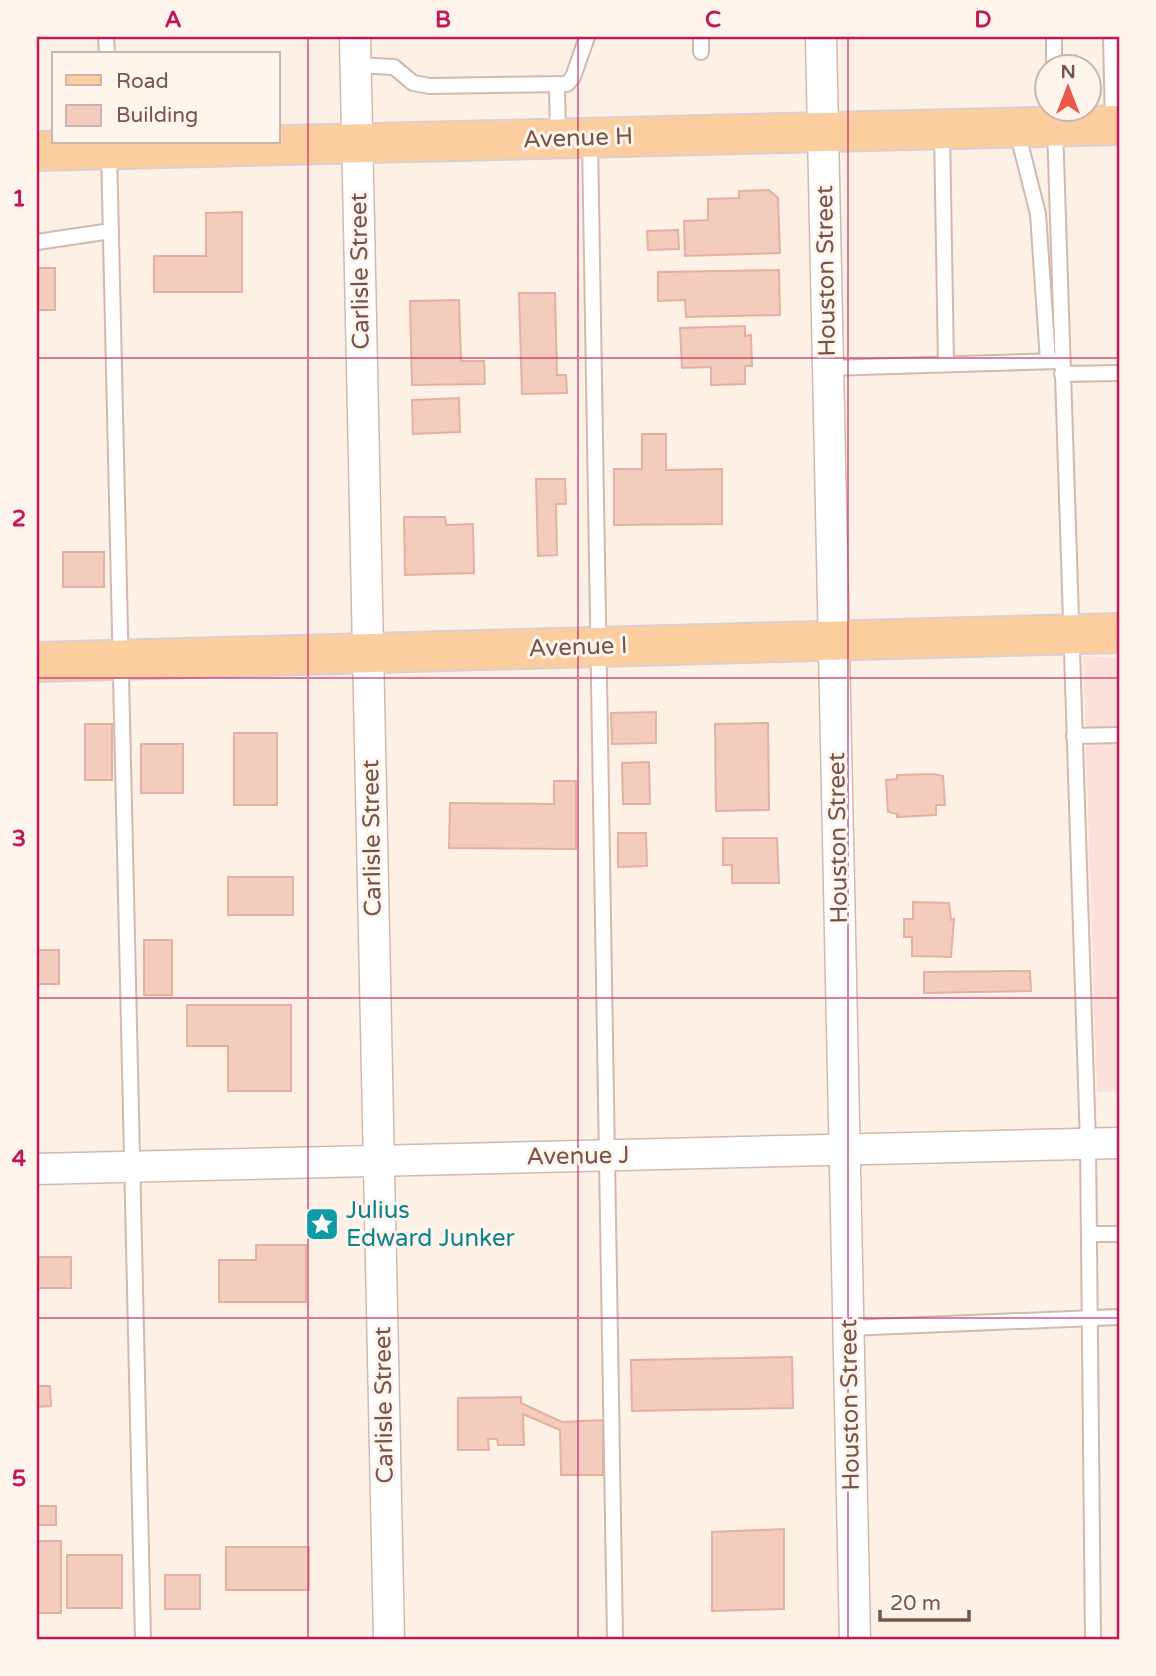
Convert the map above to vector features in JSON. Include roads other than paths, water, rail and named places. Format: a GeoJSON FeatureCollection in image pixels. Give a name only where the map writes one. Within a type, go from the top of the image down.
{"type":"FeatureCollection","features":[{"type":"Feature","properties":{"kind":"main road","name":"Avenue H"},"geometry":{"type":"LineString","coordinates":[[37,152],[109,146],[358,144],[1016,128],[1039,122]]}},
{"type":"Feature","properties":{"kind":"main road","name":"Avenue H"},"geometry":{"type":"LineString","coordinates":[[1090,122],[1116,125]]}},
{"type":"Feature","properties":{"kind":"main road","name":"Avenue I"},"geometry":{"type":"LineString","coordinates":[[37,662],[1119,633]]}},
{"type":"Feature","properties":{"kind":"street","name":"Houston Street"},"geometry":{"type":"LineString","coordinates":[[821,37],[855,1639]]}},
{"type":"Feature","properties":{"kind":"street","name":"Carlisle Street"},"geometry":{"type":"LineString","coordinates":[[356,51],[389,1639]]}},
{"type":"Feature","properties":{"kind":"street","name":"Avenue J"},"geometry":{"type":"LineString","coordinates":[[37,1169],[1119,1143]]}},
{"type":"Feature","properties":{"kind":"lane"},"geometry":{"type":"LineString","coordinates":[[356,51],[394,67],[413,83],[430,86],[566,84],[573,77],[587,37]]}},
{"type":"Feature","properties":{"kind":"lane"},"geometry":{"type":"LineString","coordinates":[[701,37],[701,52]]}},
{"type":"Feature","properties":{"kind":"lane"},"geometry":{"type":"LineString","coordinates":[[1111,37],[1116,125]]}},
{"type":"Feature","properties":{"kind":"lane"},"geometry":{"type":"LineString","coordinates":[[557,84],[574,139],[599,647],[615,1639]]}},
{"type":"Feature","properties":{"kind":"lane"},"geometry":{"type":"LineString","coordinates":[[1055,122],[1057,365],[1070,634],[1088,1144],[1093,1639]]}},
{"type":"Feature","properties":{"kind":"lane"},"geometry":{"type":"LineString","coordinates":[[1016,128],[1038,214],[1057,365]]}},
{"type":"Feature","properties":{"kind":"lane"},"geometry":{"type":"LineString","coordinates":[[942,129],[946,364]]}},
{"type":"Feature","properties":{"kind":"lane"},"geometry":{"type":"LineString","coordinates":[[109,146],[143,1639]]}},
{"type":"Feature","properties":{"kind":"lane"},"geometry":{"type":"LineString","coordinates":[[37,242],[111,231]]}},
{"type":"Feature","properties":{"kind":"lane"},"geometry":{"type":"LineString","coordinates":[[828,368],[946,364],[1057,365],[1119,373]]}},
{"type":"Feature","properties":{"kind":"lane"},"geometry":{"type":"LineString","coordinates":[[1074,736],[1119,735]]}},
{"type":"Feature","properties":{"kind":"lane"},"geometry":{"type":"LineString","coordinates":[[1090,1234],[1119,1234]]}},
{"type":"Feature","properties":{"kind":"lane"},"geometry":{"type":"LineString","coordinates":[[848,1328],[1119,1317]]}},
{"type":"Feature","properties":{"kind":"place","name":"Julius Edward Junker"},"geometry":{"type":"Point","coordinates":[322,1224]}}]}
